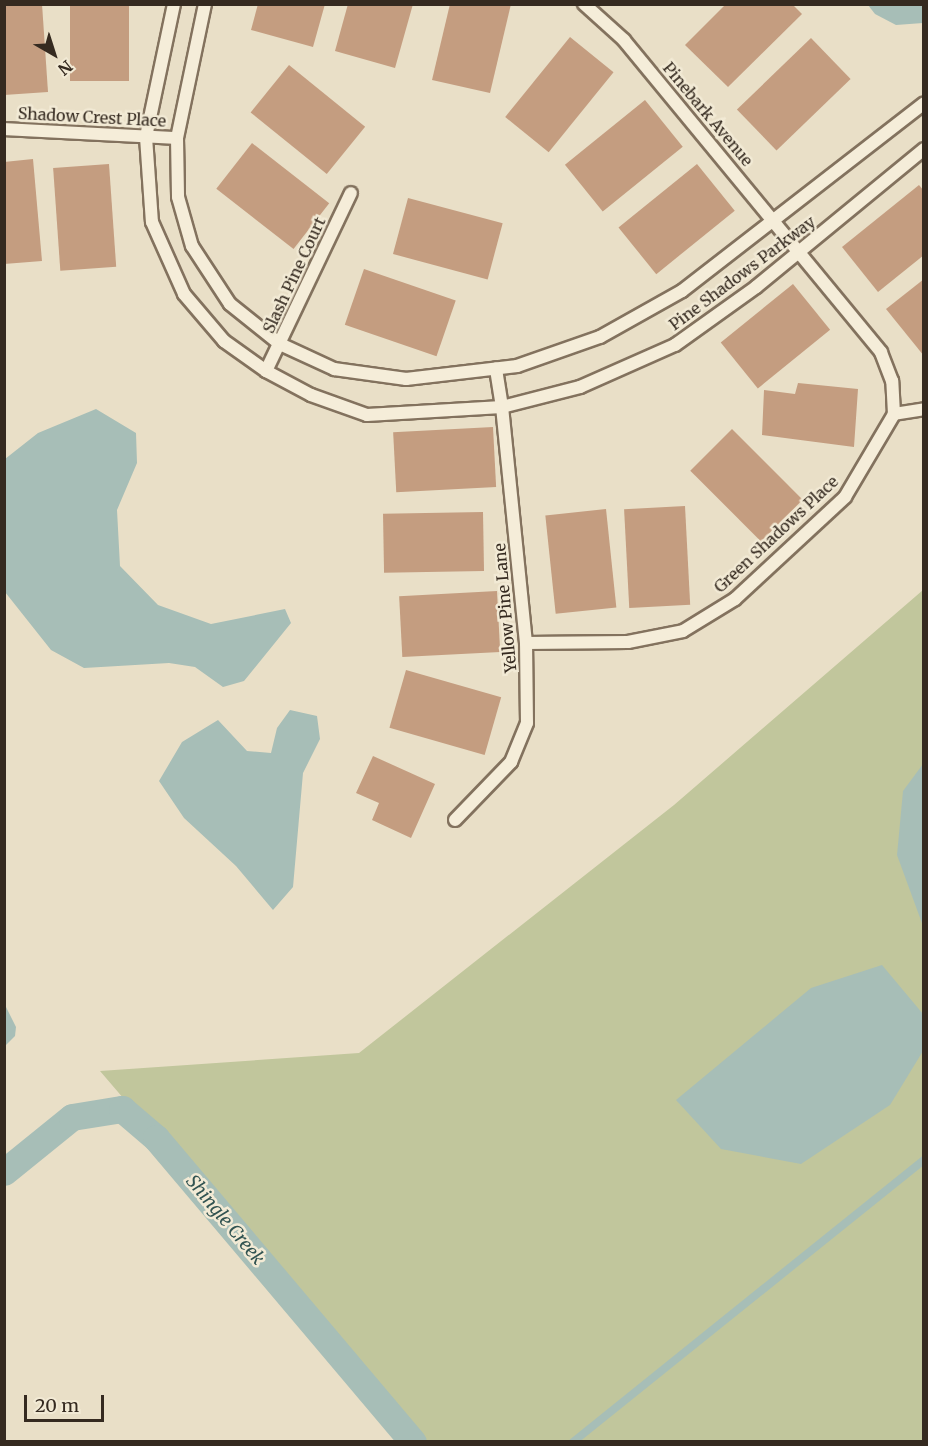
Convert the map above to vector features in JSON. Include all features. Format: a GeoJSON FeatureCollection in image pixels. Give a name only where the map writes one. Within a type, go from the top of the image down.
{"type":"FeatureCollection","features":[{"type":"Feature","properties":{"kind":"lane","name":"Pine Shadows Parkway"},"geometry":{"type":"LineString","coordinates":[[174,4],[147,137],[152,222],[184,294],[224,341],[266,371],[310,395],[367,415],[502,407],[580,387],[675,345],[756,287],[924,149]]}},
{"type":"Feature","properties":{"kind":"lane","name":"Pine Shadows Parkway"},"geometry":{"type":"LineString","coordinates":[[205,4],[177,138],[178,197],[192,246],[230,304],[280,344],[334,369],[406,379],[516,366],[600,337],[682,291],[924,103]]}},
{"type":"Feature","properties":{"kind":"lane","name":"Pinebark Avenue"},"geometry":{"type":"LineString","coordinates":[[584,4],[624,40],[800,251]]}},
{"type":"Feature","properties":{"kind":"lane","name":"Shadow Crest Place"},"geometry":{"type":"LineString","coordinates":[[4,129],[177,138]]}},
{"type":"Feature","properties":{"kind":"lane","name":"Slash Pine Court"},"geometry":{"type":"LineString","coordinates":[[266,371],[351,194]]}},
{"type":"Feature","properties":{"kind":"lane"},"geometry":{"type":"LineString","coordinates":[[800,251],[881,352],[892,381],[894,414],[924,409]]}},
{"type":"Feature","properties":{"kind":"lane","name":"Yellow Pine Lane"},"geometry":{"type":"LineString","coordinates":[[455,820],[511,762],[527,723],[526,644],[496,368]]}},
{"type":"Feature","properties":{"kind":"lane","name":"Green Shadows Place"},"geometry":{"type":"LineString","coordinates":[[526,644],[628,642],[683,631],[735,599],[844,497],[894,414]]}},
{"type":"Feature","properties":{"kind":"green space"},"geometry":{"type":"Polygon","coordinates":[[[923,590],[923,1441],[417,1441],[100,1071],[359,1053],[674,805],[923,590]]]}},
{"type":"Feature","properties":{"kind":"water"},"geometry":{"type":"Polygon","coordinates":[[[868,5],[923,5],[923,23],[896,25],[875,14],[868,5]]]}},
{"type":"Feature","properties":{"kind":"water"},"geometry":{"type":"Polygon","coordinates":[[[96,409],[136,433],[137,463],[117,510],[120,566],[158,605],[211,624],[285,609],[291,623],[244,681],[223,687],[195,667],[169,663],[84,668],[51,650],[5,592],[5,459],[38,433],[96,409]]]}},
{"type":"Feature","properties":{"kind":"water"},"geometry":{"type":"Polygon","coordinates":[[[290,710],[317,716],[320,739],[303,773],[293,887],[273,910],[236,866],[184,818],[159,781],[182,742],[218,720],[247,751],[271,753],[277,728],[290,710]]]}},
{"type":"Feature","properties":{"kind":"water"},"geometry":{"type":"Polygon","coordinates":[[[923,764],[923,926],[897,855],[903,791],[923,764]]]}},
{"type":"Feature","properties":{"kind":"water"},"geometry":{"type":"Polygon","coordinates":[[[882,965],[923,1014],[923,1051],[890,1105],[801,1164],[721,1149],[676,1100],[811,988],[882,965]]]}},
{"type":"Feature","properties":{"kind":"water"},"geometry":{"type":"Polygon","coordinates":[[[5,1005],[16,1027],[15,1036],[5,1046],[5,1005]]]}},
{"type":"Feature","properties":{"kind":"building"},"geometry":{"type":"Polygon","coordinates":[[[4,4],[42,4],[48,92],[4,95],[4,4]]]}},
{"type":"Feature","properties":{"kind":"building"},"geometry":{"type":"Polygon","coordinates":[[[70,4],[129,4],[129,81],[70,81],[70,4]]]}},
{"type":"Feature","properties":{"kind":"building"},"geometry":{"type":"Polygon","coordinates":[[[258,4],[325,4],[313,47],[251,30],[258,4]]]}},
{"type":"Feature","properties":{"kind":"building"},"geometry":{"type":"Polygon","coordinates":[[[348,4],[413,4],[395,68],[335,51],[348,4]]]}},
{"type":"Feature","properties":{"kind":"building"},"geometry":{"type":"Polygon","coordinates":[[[450,4],[511,4],[490,93],[432,80],[450,4]]]}},
{"type":"Feature","properties":{"kind":"building"},"geometry":{"type":"Polygon","coordinates":[[[726,4],[792,4],[802,14],[728,87],[685,45],[726,4]]]}},
{"type":"Feature","properties":{"kind":"building"},"geometry":{"type":"Polygon","coordinates":[[[570,37],[614,72],[549,152],[505,117],[570,37]]]}},
{"type":"Feature","properties":{"kind":"building"},"geometry":{"type":"Polygon","coordinates":[[[811,38],[851,79],[777,151],[737,110],[811,38]]]}},
{"type":"Feature","properties":{"kind":"building"},"geometry":{"type":"Polygon","coordinates":[[[289,65],[365,127],[327,174],[251,112],[289,65]]]}},
{"type":"Feature","properties":{"kind":"building"},"geometry":{"type":"Polygon","coordinates":[[[645,100],[683,147],[603,211],[565,165],[645,100]]]}},
{"type":"Feature","properties":{"kind":"building"},"geometry":{"type":"Polygon","coordinates":[[[252,143],[329,203],[294,249],[216,189],[252,143]]]}},
{"type":"Feature","properties":{"kind":"building"},"geometry":{"type":"Polygon","coordinates":[[[33,159],[42,261],[4,264],[4,162],[33,159]]]}},
{"type":"Feature","properties":{"kind":"building"},"geometry":{"type":"Polygon","coordinates":[[[109,164],[116,267],[60,271],[53,168],[109,164]]]}},
{"type":"Feature","properties":{"kind":"building"},"geometry":{"type":"Polygon","coordinates":[[[697,164],[735,211],[656,274],[619,228],[697,164]]]}},
{"type":"Feature","properties":{"kind":"building"},"geometry":{"type":"Polygon","coordinates":[[[919,185],[924,191],[924,255],[878,292],[842,247],[919,185]]]}},
{"type":"Feature","properties":{"kind":"building"},"geometry":{"type":"Polygon","coordinates":[[[408,198],[503,223],[488,279],[393,254],[408,198]]]}},
{"type":"Feature","properties":{"kind":"building"},"geometry":{"type":"Polygon","coordinates":[[[364,269],[456,301],[437,356],[345,325],[364,269]]]}},
{"type":"Feature","properties":{"kind":"building"},"geometry":{"type":"Polygon","coordinates":[[[924,279],[924,356],[886,309],[924,279]]]}},
{"type":"Feature","properties":{"kind":"building"},"geometry":{"type":"Polygon","coordinates":[[[793,284],[830,330],[758,388],[721,343],[793,284]]]}},
{"type":"Feature","properties":{"kind":"building"},"geometry":{"type":"Polygon","coordinates":[[[798,383],[858,389],[854,447],[762,435],[764,390],[795,394],[798,383]]]}},
{"type":"Feature","properties":{"kind":"building"},"geometry":{"type":"Polygon","coordinates":[[[493,427],[496,487],[396,492],[393,432],[493,427]]]}},
{"type":"Feature","properties":{"kind":"building"},"geometry":{"type":"Polygon","coordinates":[[[732,429],[803,500],[761,541],[690,471],[732,429]]]}},
{"type":"Feature","properties":{"kind":"building"},"geometry":{"type":"Polygon","coordinates":[[[685,506],[690,605],[629,608],[624,509],[685,506]]]}},
{"type":"Feature","properties":{"kind":"building"},"geometry":{"type":"Polygon","coordinates":[[[606,509],[616,607],[556,614],[545,515],[606,509]]]}},
{"type":"Feature","properties":{"kind":"building"},"geometry":{"type":"Polygon","coordinates":[[[483,512],[484,571],[384,573],[383,514],[483,512]]]}},
{"type":"Feature","properties":{"kind":"building"},"geometry":{"type":"Polygon","coordinates":[[[497,591],[500,652],[402,657],[399,596],[497,591]]]}},
{"type":"Feature","properties":{"kind":"building"},"geometry":{"type":"Polygon","coordinates":[[[406,670],[501,697],[485,755],[389,728],[406,670]]]}},
{"type":"Feature","properties":{"kind":"building"},"geometry":{"type":"Polygon","coordinates":[[[373,756],[435,784],[411,838],[372,820],[379,803],[356,793],[373,756]]]}},
{"type":"Feature","properties":{"kind":"waterway","name":"Shingle Creek"},"geometry":{"type":"LineString","coordinates":[[4,1172],[72,1117],[122,1109],[156,1138],[413,1442]]}},
{"type":"Feature","properties":{"kind":"waterway"},"geometry":{"type":"LineString","coordinates":[[573,1442],[924,1160]]}}]}
